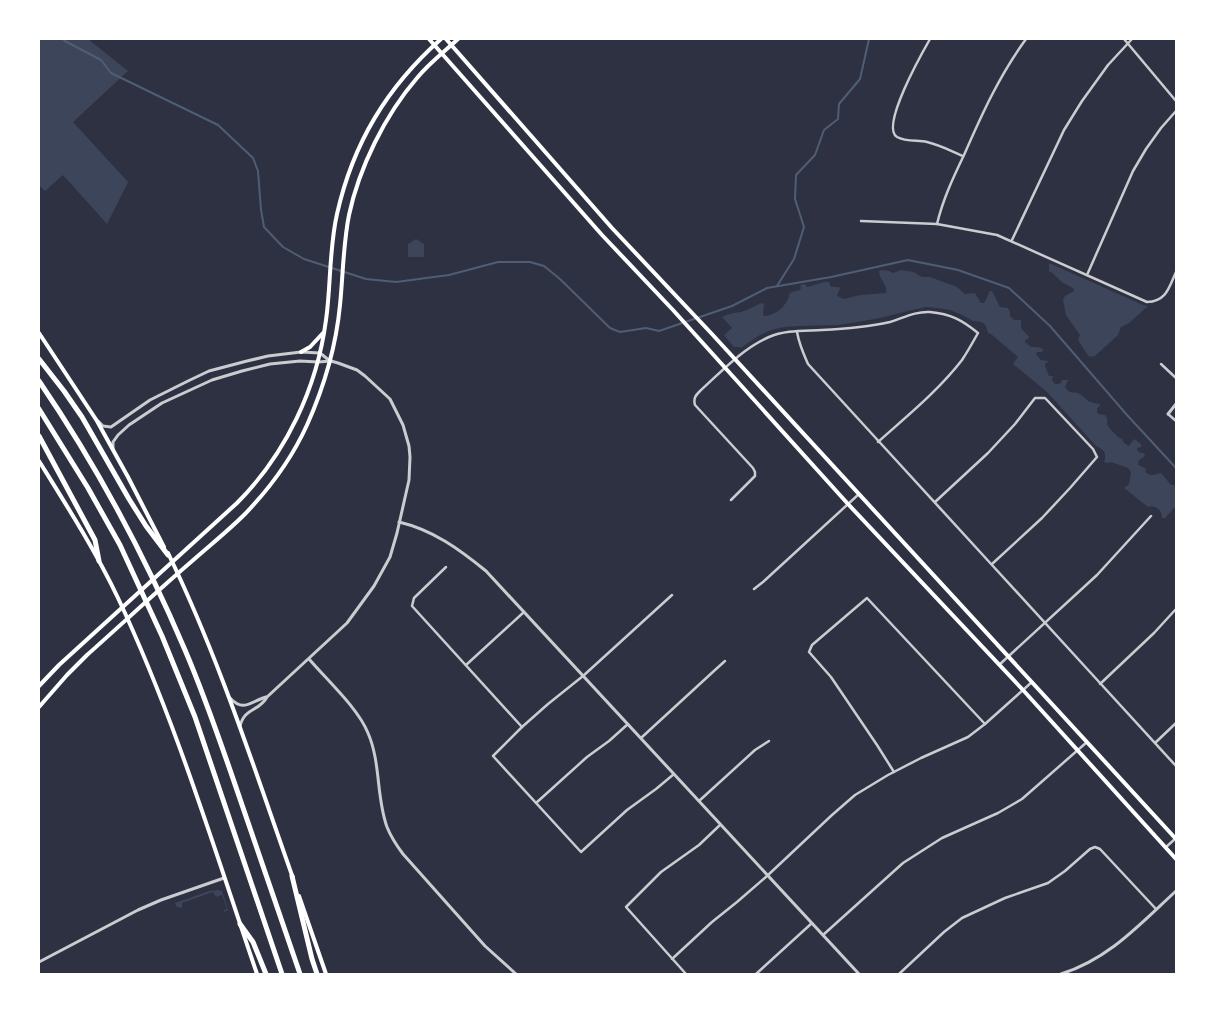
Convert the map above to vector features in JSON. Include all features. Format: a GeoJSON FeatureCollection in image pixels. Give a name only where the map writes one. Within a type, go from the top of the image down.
{"type":"FeatureCollection","features":[{"type":"Feature","properties":{"kind":"highway"},"geometry":{"type":"LineString","coordinates":[[39,359],[82,417],[137,512],[168,555]]}},
{"type":"Feature","properties":{"kind":"highway"},"geometry":{"type":"LineString","coordinates":[[39,381],[79,443],[122,517],[183,644],[209,710],[300,974]]}},
{"type":"Feature","properties":{"kind":"highway"},"geometry":{"type":"LineString","coordinates":[[39,409],[88,488],[120,546],[162,636],[195,717],[282,974]]}},
{"type":"Feature","properties":{"kind":"highway"},"geometry":{"type":"LineString","coordinates":[[39,436],[95,540],[99,561]]}},
{"type":"Feature","properties":{"kind":"highway"},"geometry":{"type":"LineString","coordinates":[[292,876],[317,974]]}},
{"type":"Feature","properties":{"kind":"highway"},"geometry":{"type":"LineString","coordinates":[[240,924],[253,942],[266,974]]}},
{"type":"Feature","properties":{"kind":"main road"},"geometry":{"type":"LineString","coordinates":[[429,39],[602,235],[698,336],[848,504],[1023,690],[1176,859]]}},
{"type":"Feature","properties":{"kind":"main road"},"geometry":{"type":"LineString","coordinates":[[39,686],[104,623],[242,498],[268,466],[289,434],[305,400],[318,362],[326,319],[332,246],[337,214],[346,179],[362,138],[392,91],[403,77],[441,39]]}},
{"type":"Feature","properties":{"kind":"main road"},"geometry":{"type":"LineString","coordinates":[[446,39],[612,228],[686,305],[1176,839]]}},
{"type":"Feature","properties":{"kind":"main road"},"geometry":{"type":"LineString","coordinates":[[39,707],[67,675],[109,635],[244,514],[260,498],[281,470],[308,424],[330,361],[337,328],[349,216],[367,159],[406,90],[417,77],[458,39]]}},
{"type":"Feature","properties":{"kind":"main road"},"geometry":{"type":"LineString","coordinates":[[529,153],[538,144]]}},
{"type":"Feature","properties":{"kind":"main road"},"geometry":{"type":"LineString","coordinates":[[342,196],[353,200]]}},
{"type":"Feature","properties":{"kind":"main road"},"geometry":{"type":"LineString","coordinates":[[629,264],[638,256]]}},
{"type":"Feature","properties":{"kind":"main road"},"geometry":{"type":"LineString","coordinates":[[301,352],[310,347],[324,331]]}},
{"type":"Feature","properties":{"kind":"main road"},"geometry":{"type":"LineString","coordinates":[[39,333],[78,390],[113,449],[192,604],[230,698],[326,974]]}},
{"type":"Feature","properties":{"kind":"main road"},"geometry":{"type":"LineString","coordinates":[[39,461],[99,561],[133,632],[169,718],[257,974]]}},
{"type":"Feature","properties":{"kind":"street"},"geometry":{"type":"LineString","coordinates":[[930,39],[897,107],[892,130],[900,138],[936,144],[963,156]]}},
{"type":"Feature","properties":{"kind":"street"},"geometry":{"type":"LineString","coordinates":[[937,224],[945,197],[995,87],[1026,39]]}},
{"type":"Feature","properties":{"kind":"street"},"geometry":{"type":"LineString","coordinates":[[1124,39],[1176,101]]}},
{"type":"Feature","properties":{"kind":"street"},"geometry":{"type":"LineString","coordinates":[[1012,241],[1064,130],[1095,82],[1132,39]]}},
{"type":"Feature","properties":{"kind":"street"},"geometry":{"type":"LineString","coordinates":[[1087,275],[1133,171],[1161,128],[1176,111]]}},
{"type":"Feature","properties":{"kind":"street"},"geometry":{"type":"LineString","coordinates":[[861,221],[937,224],[990,233],[1012,241],[1147,302],[1154,302],[1166,294],[1176,272]]}},
{"type":"Feature","properties":{"kind":"street"},"geometry":{"type":"LineString","coordinates":[[731,500],[752,480],[755,472],[695,405],[694,400],[700,391],[754,344],[783,332],[859,327],[927,312],[953,316],[978,333],[962,359],[947,378],[930,396],[878,442]]}},
{"type":"Feature","properties":{"kind":"street"},"geometry":{"type":"LineString","coordinates":[[798,332],[798,340],[808,364],[1176,766]]}},
{"type":"Feature","properties":{"kind":"street"},"geometry":{"type":"LineString","coordinates":[[97,421],[103,426],[111,426],[158,396],[204,374],[268,356],[301,352],[320,353],[330,361]]}},
{"type":"Feature","properties":{"kind":"street"},"geometry":{"type":"LineString","coordinates":[[113,449],[118,435],[129,425],[162,404],[212,380],[242,370],[300,360],[330,361],[357,370],[390,399],[404,425],[409,446],[410,470],[394,546],[379,578],[347,623],[267,697],[265,701],[245,715],[240,727]]}},
{"type":"Feature","properties":{"kind":"street"},"geometry":{"type":"LineString","coordinates":[[241,363],[242,370]]}},
{"type":"Feature","properties":{"kind":"street"},"geometry":{"type":"LineString","coordinates":[[1161,364],[1176,378]]}},
{"type":"Feature","properties":{"kind":"street"},"geometry":{"type":"LineString","coordinates":[[158,396],[162,404]]}},
{"type":"Feature","properties":{"kind":"street"},"geometry":{"type":"LineString","coordinates":[[935,502],[988,453],[1015,424],[1035,398],[1045,398],[1093,449],[1097,456],[1070,488],[1042,518],[992,564]]}},
{"type":"Feature","properties":{"kind":"street"},"geometry":{"type":"LineString","coordinates":[[1176,404],[1168,414],[1176,421]]}},
{"type":"Feature","properties":{"kind":"street"},"geometry":{"type":"LineString","coordinates":[[754,588],[763,582],[859,494]]}},
{"type":"Feature","properties":{"kind":"street"},"geometry":{"type":"LineString","coordinates":[[999,665],[1097,575],[1151,516]]}},
{"type":"Feature","properties":{"kind":"street"},"geometry":{"type":"LineString","coordinates":[[399,522],[428,531],[459,549],[486,570],[859,974]]}},
{"type":"Feature","properties":{"kind":"street"},"geometry":{"type":"LineString","coordinates":[[446,567],[414,598],[412,606],[522,727]]}},
{"type":"Feature","properties":{"kind":"street"},"geometry":{"type":"LineString","coordinates":[[672,595],[583,676],[522,727],[493,756],[581,852],[627,810],[674,774]]}},
{"type":"Feature","properties":{"kind":"street"},"geometry":{"type":"LineString","coordinates":[[894,772],[830,677],[809,652],[812,645],[867,598],[985,724]]}},
{"type":"Feature","properties":{"kind":"street"},"geometry":{"type":"LineString","coordinates":[[1100,684],[1176,608]]}},
{"type":"Feature","properties":{"kind":"street"},"geometry":{"type":"LineString","coordinates":[[466,665],[524,612]]}},
{"type":"Feature","properties":{"kind":"street"},"geometry":{"type":"LineString","coordinates":[[308,659],[356,713],[368,733],[374,754],[384,816],[387,827],[397,846],[485,946],[516,974]]}},
{"type":"Feature","properties":{"kind":"street"},"geometry":{"type":"LineString","coordinates":[[641,738],[724,661]]}},
{"type":"Feature","properties":{"kind":"street"},"geometry":{"type":"LineString","coordinates":[[672,959],[855,796],[894,772],[968,737],[1032,682]]}},
{"type":"Feature","properties":{"kind":"street"},"geometry":{"type":"LineString","coordinates":[[230,698],[240,706],[251,704],[267,697]]}},
{"type":"Feature","properties":{"kind":"street"},"geometry":{"type":"LineString","coordinates":[[1155,743],[1176,723]]}},
{"type":"Feature","properties":{"kind":"street"},"geometry":{"type":"LineString","coordinates":[[536,804],[587,757],[628,724]]}},
{"type":"Feature","properties":{"kind":"street"},"geometry":{"type":"LineString","coordinates":[[699,801],[755,750],[769,741]]}},
{"type":"Feature","properties":{"kind":"street"},"geometry":{"type":"LineString","coordinates":[[823,935],[903,863],[942,838],[1017,803],[1087,742]]}},
{"type":"Feature","properties":{"kind":"street"},"geometry":{"type":"LineString","coordinates":[[686,974],[626,907],[661,872],[699,845],[720,825]]}},
{"type":"Feature","properties":{"kind":"street"},"geometry":{"type":"LineString","coordinates":[[1166,847],[1176,839]]}},
{"type":"Feature","properties":{"kind":"street"},"geometry":{"type":"LineString","coordinates":[[899,974],[962,918],[1005,898],[1048,882],[1066,871],[1090,849],[1095,847],[1100,849],[1156,909]]}},
{"type":"Feature","properties":{"kind":"street"},"geometry":{"type":"LineString","coordinates":[[39,962],[138,910],[224,878]]}},
{"type":"Feature","properties":{"kind":"street"},"geometry":{"type":"LineString","coordinates":[[1061,974],[1090,962],[1105,953],[1120,942],[1176,891]]}},
{"type":"Feature","properties":{"kind":"street"},"geometry":{"type":"LineString","coordinates":[[756,974],[812,924]]}},
{"type":"Feature","properties":{"kind":"shaded area"},"geometry":{"type":"Polygon","coordinates":[[[39,39],[88,39],[128,71],[73,122],[128,182],[107,224],[63,175],[45,191],[39,185],[39,39]]]}},
{"type":"Feature","properties":{"kind":"shaded area"},"geometry":{"type":"Polygon","coordinates":[[[416,239],[424,244],[424,257],[408,257],[408,244],[416,239]]]}},
{"type":"Feature","properties":{"kind":"shaded area"},"geometry":{"type":"Polygon","coordinates":[[[1049,263],[1148,306],[1129,323],[1121,327],[1118,335],[1095,356],[1090,357],[1078,340],[1080,335],[1066,315],[1063,300],[1074,289],[1063,283],[1049,271],[1049,263]]]}},
{"type":"Feature","properties":{"kind":"shaded area"},"geometry":{"type":"Polygon","coordinates":[[[901,270],[914,272],[922,277],[930,277],[957,287],[965,294],[975,293],[981,303],[984,303],[990,291],[992,291],[1000,307],[1008,308],[1010,316],[1014,320],[1021,320],[1021,328],[1029,337],[1025,342],[1031,347],[1043,349],[1042,352],[1037,352],[1036,354],[1041,360],[1048,361],[1045,366],[1049,376],[1053,376],[1052,380],[1055,384],[1061,383],[1062,380],[1068,380],[1065,387],[1069,391],[1078,393],[1090,402],[1100,404],[1097,413],[1105,415],[1110,429],[1124,443],[1129,446],[1134,439],[1141,444],[1141,447],[1137,448],[1137,450],[1140,453],[1144,453],[1145,456],[1139,460],[1138,465],[1145,468],[1145,471],[1149,474],[1161,473],[1171,485],[1174,485],[1176,490],[1176,506],[1165,518],[1162,518],[1158,509],[1148,507],[1124,488],[1129,484],[1131,472],[1128,468],[1111,462],[1104,462],[1105,454],[1103,450],[1096,446],[1047,392],[1013,364],[1018,357],[988,333],[986,326],[982,322],[973,321],[950,310],[926,307],[880,318],[838,325],[784,327],[758,336],[741,348],[734,347],[724,335],[732,328],[722,317],[745,311],[761,303],[764,304],[763,315],[772,314],[784,306],[790,294],[800,290],[800,285],[805,284],[807,287],[829,282],[831,287],[839,287],[837,295],[844,299],[860,295],[886,293],[886,287],[879,274],[879,271],[893,273],[901,270]]]}},
{"type":"Feature","properties":{"kind":"shaded area"},"geometry":{"type":"Polygon","coordinates":[[[212,890],[222,891],[228,910],[223,911],[227,909],[222,895],[216,897],[213,892],[182,903],[181,908],[177,907],[175,903],[212,890]]]}},
{"type":"Feature","properties":{"kind":"waterway"},"geometry":{"type":"LineString","coordinates":[[63,39],[101,60],[111,73],[218,125],[253,158],[258,171],[264,227],[283,247],[304,259],[366,279],[396,282],[449,275],[498,262],[530,262],[544,266],[610,328],[620,332],[646,328],[659,331],[732,306],[767,288],[831,277],[908,260],[958,270],[1009,288],[1050,326],[1176,468]]}},
{"type":"Feature","properties":{"kind":"waterway"},"geometry":{"type":"LineString","coordinates":[[777,286],[794,259],[804,227],[795,199],[796,175],[815,155],[824,130],[838,119],[839,104],[860,79],[869,39]]}}]}
